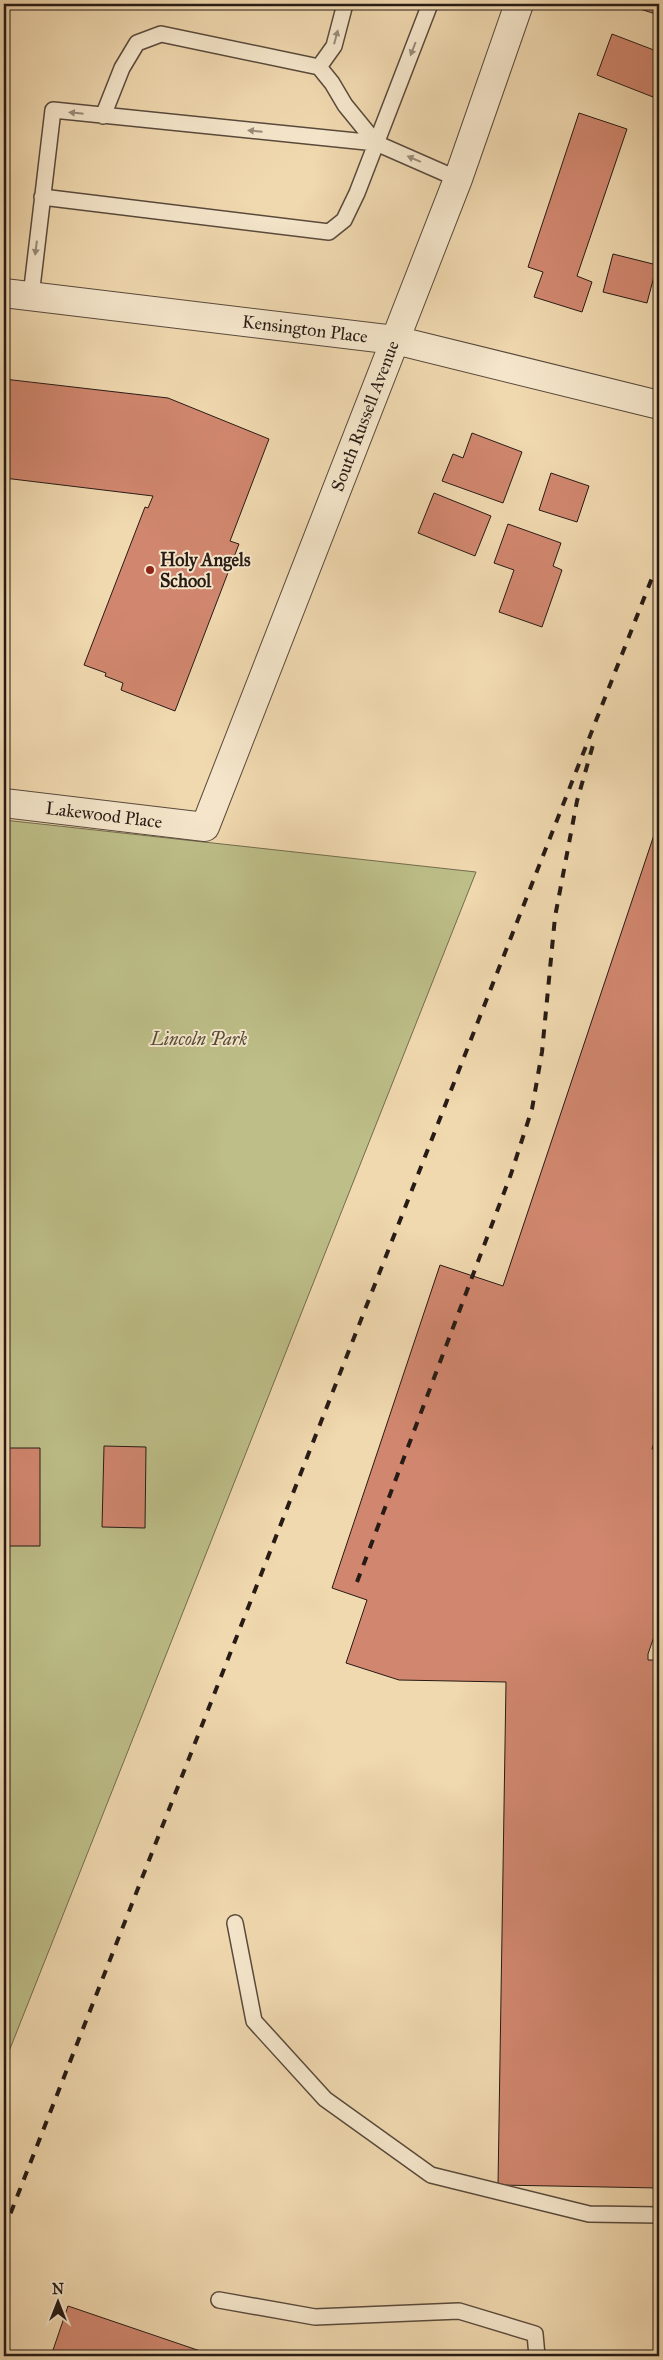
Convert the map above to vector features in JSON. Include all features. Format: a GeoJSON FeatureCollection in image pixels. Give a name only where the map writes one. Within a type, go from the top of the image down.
{"type":"FeatureCollection","features":[{"type":"Feature","properties":{"kind":"street","name":"South Russell Avenue"},"geometry":{"type":"LineString","coordinates":[[205,827],[458,178],[519,4]]}},
{"type":"Feature","properties":{"kind":"street","name":"Kensington Place"},"geometry":{"type":"LineString","coordinates":[[4,293],[396,340],[659,405]]}},
{"type":"Feature","properties":{"kind":"street","name":"Lakewood Place"},"geometry":{"type":"LineString","coordinates":[[4,803],[205,827]]}},
{"type":"Feature","properties":{"kind":"lane"},"geometry":{"type":"LineString","coordinates":[[319,67],[334,46],[346,4]]}},
{"type":"Feature","properties":{"kind":"lane"},"geometry":{"type":"LineString","coordinates":[[42,197],[329,232],[344,220],[358,193],[430,4]]}},
{"type":"Feature","properties":{"kind":"lane"},"geometry":{"type":"LineString","coordinates":[[103,116],[122,68],[137,42],[161,34],[319,67],[332,83],[344,105],[376,143]]}},
{"type":"Feature","properties":{"kind":"lane"},"geometry":{"type":"LineString","coordinates":[[31,296],[53,110],[376,143],[458,178]]}},
{"type":"Feature","properties":{"kind":"lane"},"geometry":{"type":"LineString","coordinates":[[235,1923],[254,2021],[324,2099],[430,2175],[589,2214],[659,2215]]}},
{"type":"Feature","properties":{"kind":"lane"},"geometry":{"type":"LineString","coordinates":[[219,2300],[314,2317],[459,2311],[535,2334],[536,2356]]}},
{"type":"Feature","properties":{"kind":"green space","name":"Lincoln Park"},"geometry":{"type":"Polygon","coordinates":[[[4,820],[476,872],[4,2064],[4,820]]]}},
{"type":"Feature","properties":{"kind":"building"},"geometry":{"type":"Polygon","coordinates":[[[624,4],[659,4],[659,15],[624,4]]]}},
{"type":"Feature","properties":{"kind":"building"},"geometry":{"type":"Polygon","coordinates":[[[612,34],[659,52],[659,81],[653,97],[597,75],[612,34]]]}},
{"type":"Feature","properties":{"kind":"building"},"geometry":{"type":"Polygon","coordinates":[[[579,113],[627,129],[577,276],[592,282],[582,312],[534,297],[543,272],[528,267],[579,113]]]}},
{"type":"Feature","properties":{"kind":"building"},"geometry":{"type":"Polygon","coordinates":[[[613,254],[657,265],[647,303],[603,292],[613,254]]]}},
{"type":"Feature","properties":{"kind":"building"},"geometry":{"type":"Polygon","coordinates":[[[4,379],[168,398],[269,439],[230,541],[239,544],[175,711],[121,690],[123,683],[105,676],[106,673],[84,665],[145,507],[148,508],[153,496],[4,478],[4,379]]]}},
{"type":"Feature","properties":{"kind":"building"},"geometry":{"type":"Polygon","coordinates":[[[472,433],[522,452],[503,503],[442,481],[453,454],[463,458],[472,433]]]}},
{"type":"Feature","properties":{"kind":"building"},"geometry":{"type":"Polygon","coordinates":[[[551,473],[589,486],[577,522],[539,510],[551,473]]]}},
{"type":"Feature","properties":{"kind":"building"},"geometry":{"type":"Polygon","coordinates":[[[434,493],[491,516],[475,556],[418,533],[434,493]]]}},
{"type":"Feature","properties":{"kind":"building"},"geometry":{"type":"Polygon","coordinates":[[[508,524],[561,543],[553,566],[562,570],[542,627],[499,612],[514,570],[494,563],[508,524]]]}},
{"type":"Feature","properties":{"kind":"building"},"geometry":{"type":"Polygon","coordinates":[[[4,627],[7,628],[4,652],[4,627]]]}},
{"type":"Feature","properties":{"kind":"building"},"geometry":{"type":"Polygon","coordinates":[[[659,820],[659,1427],[652,1449],[659,1451],[659,1622],[648,1654],[648,1660],[659,1660],[659,2188],[498,2185],[506,1682],[399,1680],[346,1663],[367,1600],[332,1588],[440,1265],[503,1286],[659,820]]]}},
{"type":"Feature","properties":{"kind":"building"},"geometry":{"type":"Polygon","coordinates":[[[104,1446],[146,1447],[145,1528],[102,1527],[104,1446]]]}},
{"type":"Feature","properties":{"kind":"building"},"geometry":{"type":"Polygon","coordinates":[[[4,1448],[40,1448],[40,1546],[4,1546],[4,1448]]]}},
{"type":"Feature","properties":{"kind":"building"},"geometry":{"type":"Polygon","coordinates":[[[68,2306],[215,2356],[51,2356],[68,2306]]]}},
{"type":"Feature","properties":{"kind":"railway"},"geometry":{"type":"LineString","coordinates":[[4,2230],[659,560]]}},
{"type":"Feature","properties":{"kind":"railway"},"geometry":{"type":"LineString","coordinates":[[357,1582],[511,1174],[532,1109],[542,1052],[555,917],[577,801],[593,745]]}},
{"type":"Feature","properties":{"kind":"place","name":"Holy Angels School"},"geometry":{"type":"Point","coordinates":[150,570]}}]}
